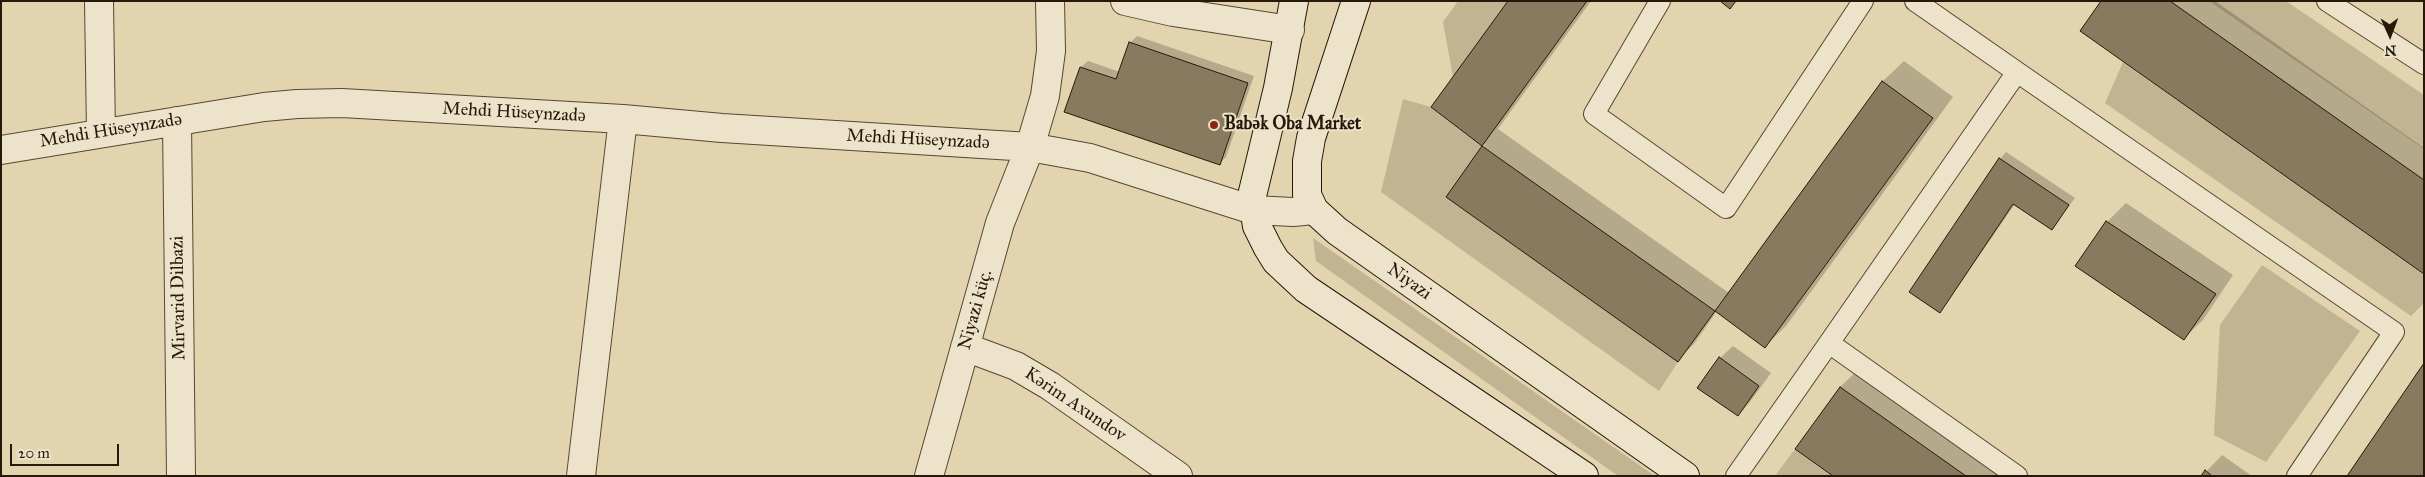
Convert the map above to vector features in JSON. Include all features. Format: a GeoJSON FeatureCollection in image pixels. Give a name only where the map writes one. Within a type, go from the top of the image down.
{"type":"FeatureCollection","features":[{"type":"Feature","properties":{"kind":"street"},"geometry":{"type":"LineString","coordinates":[[99,1],[101,132]]}},
{"type":"Feature","properties":{"kind":"street","name":"Niyazi küç."},"geometry":{"type":"LineString","coordinates":[[929,476],[1003,215],[1030,147],[1045,96],[1051,51],[1050,1]]}},
{"type":"Feature","properties":{"kind":"street"},"geometry":{"type":"LineString","coordinates":[[1125,1],[1170,7],[1290,30]]}},
{"type":"Feature","properties":{"kind":"street"},"geometry":{"type":"LineString","coordinates":[[1294,1],[1278,88],[1254,182],[1253,210],[1257,226],[1276,261],[1306,289],[1584,476]]}},
{"type":"Feature","properties":{"kind":"street","name":"Niyazi"},"geometry":{"type":"LineString","coordinates":[[1356,1],[1308,153],[1306,178],[1308,196],[1314,210],[1331,227],[1685,476]]}},
{"type":"Feature","properties":{"kind":"street","name":"Mehdi Hüseynzadə"},"geometry":{"type":"LineString","coordinates":[[1,150],[101,132],[289,105],[342,103],[623,119],[722,128],[1030,147],[1090,158],[1253,210],[1293,212],[1314,210]]}},
{"type":"Feature","properties":{"kind":"street"},"geometry":{"type":"LineString","coordinates":[[580,476],[623,119]]}},
{"type":"Feature","properties":{"kind":"street","name":"Mirvarid Dilbazi"},"geometry":{"type":"LineString","coordinates":[[177,121],[181,476]]}},
{"type":"Feature","properties":{"kind":"street","name":"Kərim Axundov"},"geometry":{"type":"LineString","coordinates":[[965,347],[1016,366],[1050,386],[1178,476]]}},
{"type":"Feature","properties":{"kind":"lane"},"geometry":{"type":"LineString","coordinates":[[1660,1],[1594,114],[1726,208],[1863,1]]}},
{"type":"Feature","properties":{"kind":"lane"},"geometry":{"type":"LineString","coordinates":[[1915,1],[2394,332],[2297,476]]}},
{"type":"Feature","properties":{"kind":"lane"},"geometry":{"type":"LineString","coordinates":[[2327,1],[2424,64]]}},
{"type":"Feature","properties":{"kind":"lane"},"geometry":{"type":"LineString","coordinates":[[1736,476],[2017,72]]}},
{"type":"Feature","properties":{"kind":"lane"},"geometry":{"type":"LineString","coordinates":[[1829,342],[2018,476]]}},
{"type":"Feature","properties":{"kind":"shaded area"},"geometry":{"type":"Polygon","coordinates":[[[1458,1],[1508,1],[1453,77],[1443,22],[1458,1]]]}},
{"type":"Feature","properties":{"kind":"shaded area"},"geometry":{"type":"Polygon","coordinates":[[[2209,1],[2286,1],[2424,95],[2424,149],[2209,1]]]}},
{"type":"Feature","properties":{"kind":"shaded area"},"geometry":{"type":"Polygon","coordinates":[[[2123,62],[2424,274],[2424,303],[2411,316],[2105,103],[2123,62]]]}},
{"type":"Feature","properties":{"kind":"shaded area"},"geometry":{"type":"Polygon","coordinates":[[[1403,99],[1431,107],[1482,146],[1446,197],[1678,362],[1659,391],[1381,192],[1403,99]]]}},
{"type":"Feature","properties":{"kind":"shaded area"},"geometry":{"type":"Polygon","coordinates":[[[1313,238],[1655,476],[1618,476],[1316,261],[1313,238]]]}},
{"type":"Feature","properties":{"kind":"shaded area"},"geometry":{"type":"Polygon","coordinates":[[[2262,265],[2360,331],[2266,462],[2214,435],[2220,325],[2262,265]]]}},
{"type":"Feature","properties":{"kind":"shaded area"},"geometry":{"type":"Polygon","coordinates":[[[1795,449],[1833,476],[1775,476],[1795,449]]]}},
{"type":"Feature","properties":{"kind":"building"},"geometry":{"type":"Polygon","coordinates":[[[1508,1],[1587,1],[1482,146],[1431,107],[1508,1]]]}},
{"type":"Feature","properties":{"kind":"building"},"geometry":{"type":"Polygon","coordinates":[[[1720,1],[1736,1],[1730,9],[1720,1]]]}},
{"type":"Feature","properties":{"kind":"building"},"geometry":{"type":"Polygon","coordinates":[[[2101,1],[2170,1],[2424,180],[2424,274],[2080,31],[2101,1]]]}},
{"type":"Feature","properties":{"kind":"building"},"geometry":{"type":"Polygon","coordinates":[[[1129,42],[1248,83],[1220,165],[1064,112],[1080,67],[1116,79],[1129,42]]]}},
{"type":"Feature","properties":{"kind":"building"},"geometry":{"type":"Polygon","coordinates":[[[1882,81],[1933,118],[1765,348],[1715,311],[1882,81]]]}},
{"type":"Feature","properties":{"kind":"building"},"geometry":{"type":"Polygon","coordinates":[[[1482,146],[1715,311],[1678,362],[1446,197],[1482,146]]]}},
{"type":"Feature","properties":{"kind":"building"},"geometry":{"type":"Polygon","coordinates":[[[1999,158],[2069,205],[2052,230],[2013,204],[1940,313],[1909,292],[1999,158]]]}},
{"type":"Feature","properties":{"kind":"building"},"geometry":{"type":"Polygon","coordinates":[[[2106,221],[2216,294],[2184,340],[2075,266],[2106,221]]]}},
{"type":"Feature","properties":{"kind":"building"},"geometry":{"type":"Polygon","coordinates":[[[1719,357],[1759,386],[1738,416],[1697,388],[1719,357]]]}},
{"type":"Feature","properties":{"kind":"building"},"geometry":{"type":"Polygon","coordinates":[[[2424,363],[2424,476],[2347,476],[2424,363]]]}},
{"type":"Feature","properties":{"kind":"building"},"geometry":{"type":"Polygon","coordinates":[[[1840,387],[1966,476],[1833,476],[1795,449],[1840,387]]]}},
{"type":"Feature","properties":{"kind":"building"},"geometry":{"type":"Polygon","coordinates":[[[2205,470],[2212,476],[2201,476],[2205,470]]]}},
{"type":"Feature","properties":{"kind":"place","name":"Babək Oba Market"},"geometry":{"type":"Point","coordinates":[1214,125]}}]}
